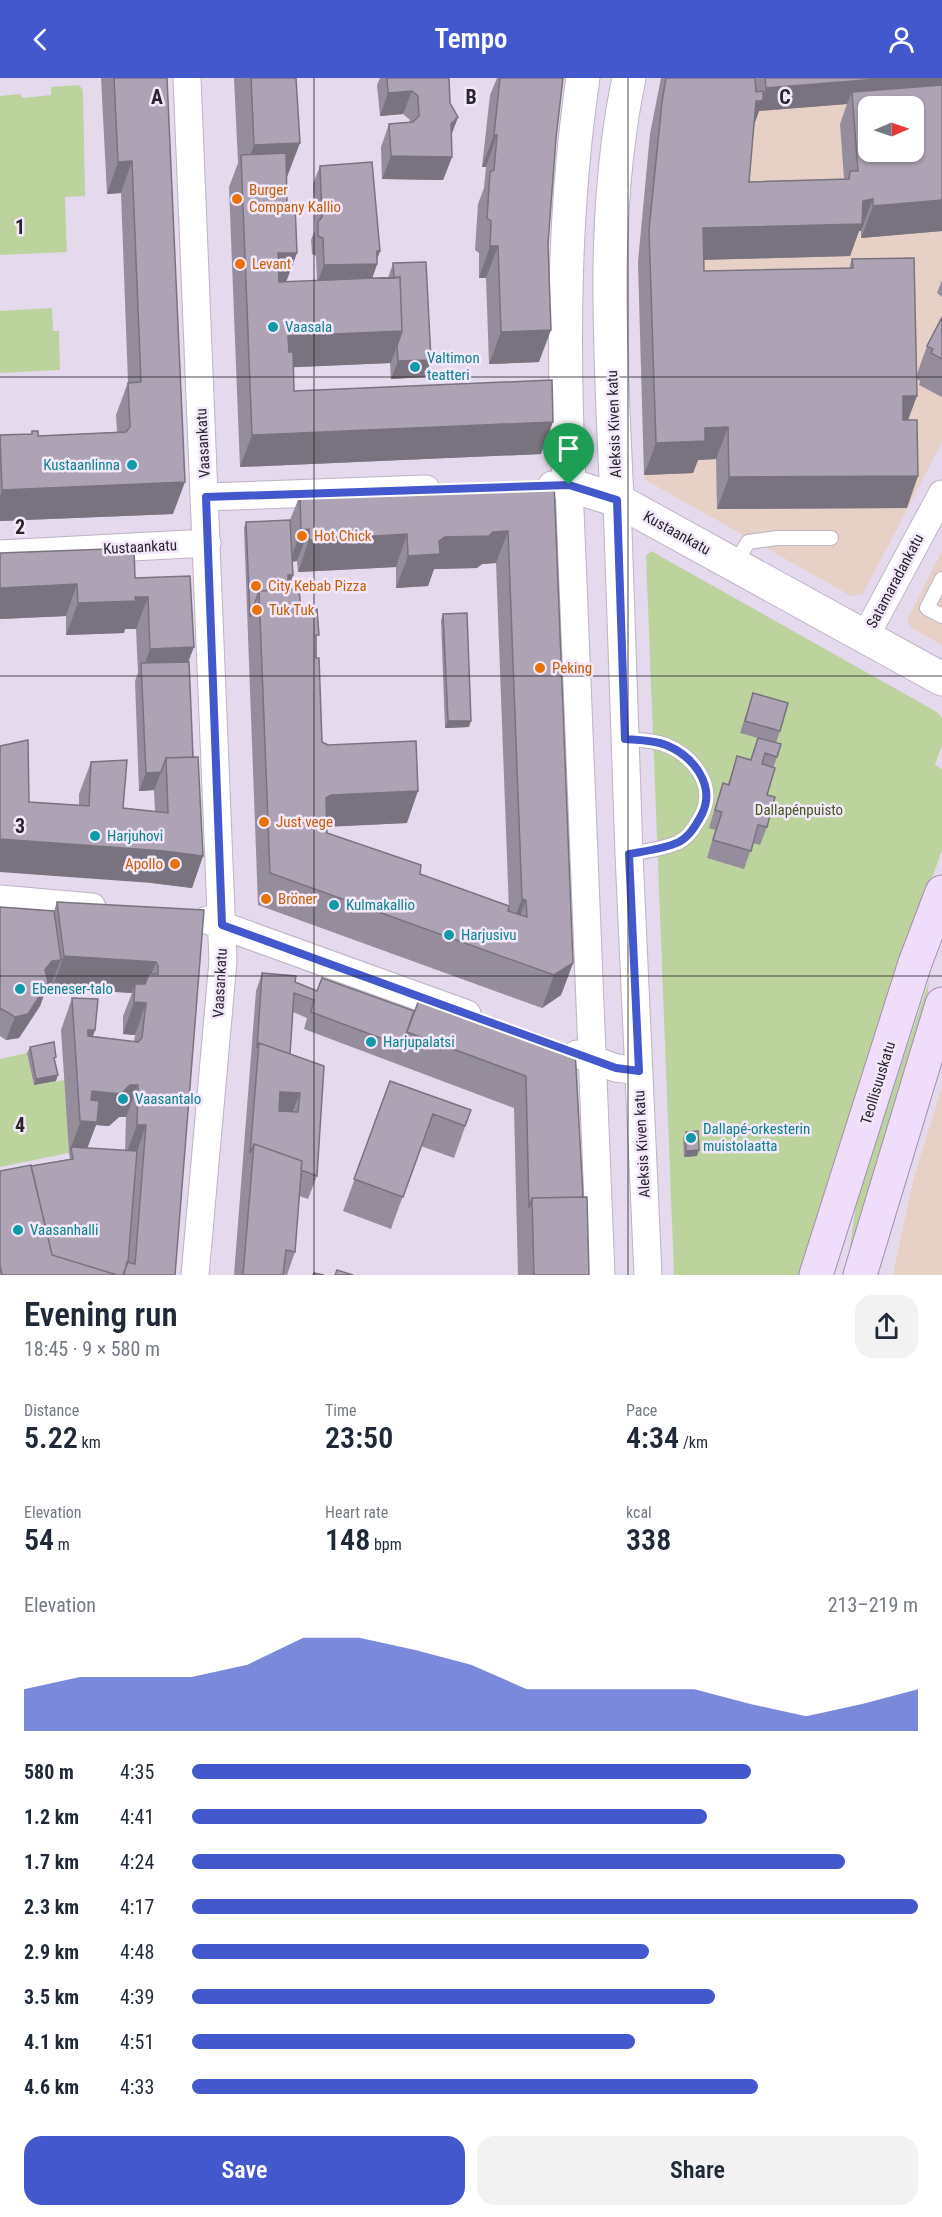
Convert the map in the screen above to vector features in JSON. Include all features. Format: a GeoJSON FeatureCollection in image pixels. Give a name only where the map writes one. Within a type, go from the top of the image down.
{"type":"FeatureCollection","features":[{"type":"Feature","properties":{"kind":"main road"},"geometry":{"type":"LineString","coordinates":[[569,485],[566,276],[571,180],[583,78]]}},
{"type":"Feature","properties":{"kind":"main road","name":"Aleksis Kiven katu"},"geometry":{"type":"LineString","coordinates":[[617,500],[610,272],[618,149],[629,78]]}},
{"type":"Feature","properties":{"kind":"main road","name":"Kustaankatu"},"geometry":{"type":"LineString","coordinates":[[569,485],[617,500],[942,679]]}},
{"type":"Feature","properties":{"kind":"main road","name":"Teollisuuskatu"},"geometry":{"type":"LineString","coordinates":[[816,1275],[915,963],[942,892]]}},
{"type":"Feature","properties":{"kind":"main road"},"geometry":{"type":"LineString","coordinates":[[860,1275],[942,1004]]}},
{"type":"Feature","properties":{"kind":"street","name":"Vaasankatu"},"geometry":{"type":"LineString","coordinates":[[187,78],[206,497],[223,961],[195,1275]]}},
{"type":"Feature","properties":{"kind":"street"},"geometry":{"type":"LineString","coordinates":[[569,485],[601,1275]]}},
{"type":"Feature","properties":{"kind":"street","name":"Kustaankatu"},"geometry":{"type":"LineString","coordinates":[[528,486],[569,485]]}},
{"type":"Feature","properties":{"kind":"street"},"geometry":{"type":"LineString","coordinates":[[206,497],[456,488]]}},
{"type":"Feature","properties":{"kind":"street","name":"Satamaradankatu"},"geometry":{"type":"LineString","coordinates":[[865,637],[942,494]]}},
{"type":"Feature","properties":{"kind":"street","name":"Aleksis Kiven katu"},"geometry":{"type":"LineString","coordinates":[[617,500],[629,854],[648,1275]]}},
{"type":"Feature","properties":{"kind":"street","name":"Kustaankatu"},"geometry":{"type":"LineString","coordinates":[[0,554],[207,543]]}},
{"type":"Feature","properties":{"kind":"street"},"geometry":{"type":"LineString","coordinates":[[0,899],[117,909]]}},
{"type":"Feature","properties":{"kind":"street"},"geometry":{"type":"LineString","coordinates":[[187,915],[198,916],[490,1022]]}},
{"type":"Feature","properties":{"kind":"street"},"geometry":{"type":"LineString","coordinates":[[550,1044],[616,1068],[639,1071]]}},
{"type":"Feature","properties":{"kind":"lane"},"geometry":{"type":"LineString","coordinates":[[735,565],[748,543],[777,538],[831,538]]}},
{"type":"Feature","properties":{"kind":"lane"},"geometry":{"type":"LineString","coordinates":[[942,579],[927,608],[942,616]]}},
{"type":"Feature","properties":{"kind":"lane"},"geometry":{"type":"LineString","coordinates":[[625,739],[664,744],[678,751],[699,771],[705,784],[706,796],[703,811],[689,835],[666,847],[629,854]]}},
{"type":"Feature","properties":{"kind":"shaded area"},"geometry":{"type":"Polygon","coordinates":[[[661,78],[942,78],[942,442],[863,594],[851,596],[644,479],[638,262],[650,135],[661,78]]]}},
{"type":"Feature","properties":{"kind":"shaded area"},"geometry":{"type":"Polygon","coordinates":[[[942,551],[942,645],[912,628],[907,620],[942,551]]]}},
{"type":"Feature","properties":{"kind":"shaded area"},"geometry":{"type":"Polygon","coordinates":[[[942,1086],[942,1275],[893,1275],[913,1181],[942,1086]]]}},
{"type":"Feature","properties":{"kind":"green space"},"geometry":{"type":"Polygon","coordinates":[[[79,85],[83,90],[85,196],[65,197],[67,252],[0,255],[0,96],[20,94],[23,98],[51,95],[51,87],[79,85]]]}},
{"type":"Feature","properties":{"kind":"green space"},"geometry":{"type":"Polygon","coordinates":[[[52,308],[53,331],[59,331],[60,370],[0,373],[0,311],[52,308]]]}},
{"type":"Feature","properties":{"kind":"green space","name":"Dallapénpuisto"},"geometry":{"type":"Polygon","coordinates":[[[651,551],[937,712],[942,718],[942,745],[935,765],[942,769],[942,850],[890,995],[803,1275],[674,1275],[646,556],[651,551]]]}},
{"type":"Feature","properties":{"kind":"green space"},"geometry":{"type":"Polygon","coordinates":[[[929,981],[927,1002],[853,1246],[850,1246],[856,1206],[869,1161],[929,981]]]}},
{"type":"Feature","properties":{"kind":"green space"},"geometry":{"type":"Polygon","coordinates":[[[27,1053],[34,1085],[65,1080],[69,1153],[0,1167],[0,1059],[27,1053]]]}},
{"type":"Feature","properties":{"kind":"building"},"geometry":{"type":"Polygon","coordinates":[[[114,78],[167,78],[185,482],[2,490],[0,435],[32,434],[32,431],[38,431],[38,436],[126,432],[130,427],[128,383],[141,382],[132,161],[118,162],[114,78]]]}},
{"type":"Feature","properties":{"kind":"building"},"geometry":{"type":"Polygon","coordinates":[[[251,78],[296,78],[300,143],[254,145],[251,78]]]}},
{"type":"Feature","properties":{"kind":"building"},"geometry":{"type":"Polygon","coordinates":[[[387,78],[449,78],[450,103],[458,117],[451,124],[452,157],[391,156],[389,124],[413,122],[419,116],[418,96],[412,91],[388,93],[387,78]]]}},
{"type":"Feature","properties":{"kind":"building"},"geometry":{"type":"Polygon","coordinates":[[[500,78],[563,78],[548,244],[551,330],[501,332],[498,246],[490,246],[491,221],[487,218],[490,172],[494,170],[497,135],[494,135],[500,78]]]}},
{"type":"Feature","properties":{"kind":"building"},"geometry":{"type":"Polygon","coordinates":[[[666,78],[755,78],[756,92],[763,91],[763,101],[756,101],[749,182],[849,179],[850,171],[858,171],[852,92],[942,85],[942,200],[873,206],[873,199],[863,201],[862,224],[703,228],[704,271],[853,268],[852,259],[914,258],[917,396],[903,396],[903,420],[917,420],[918,476],[729,477],[728,427],[705,428],[705,441],[656,443],[649,230],[666,78]]]}},
{"type":"Feature","properties":{"kind":"building"},"geometry":{"type":"Polygon","coordinates":[[[765,78],[890,78],[766,88],[765,78]]]}},
{"type":"Feature","properties":{"kind":"building"},"geometry":{"type":"Polygon","coordinates":[[[286,153],[287,203],[295,203],[297,253],[278,253],[279,282],[400,277],[402,331],[288,336],[289,352],[293,352],[294,391],[552,380],[553,422],[252,435],[241,155],[286,153]]]}},
{"type":"Feature","properties":{"kind":"building"},"geometry":{"type":"Polygon","coordinates":[[[372,162],[380,251],[377,251],[377,264],[324,265],[323,238],[318,236],[318,222],[322,217],[320,166],[372,162]]]}},
{"type":"Feature","properties":{"kind":"building"},"geometry":{"type":"Polygon","coordinates":[[[426,262],[431,360],[398,361],[397,346],[402,331],[400,277],[394,278],[393,263],[426,262]]]}},
{"type":"Feature","properties":{"kind":"building"},"geometry":{"type":"Polygon","coordinates":[[[942,317],[942,359],[931,353],[933,349],[927,346],[942,317]]]}},
{"type":"Feature","properties":{"kind":"building"},"geometry":{"type":"Polygon","coordinates":[[[554,482],[573,963],[554,975],[270,873],[259,591],[299,589],[301,610],[317,609],[319,635],[316,635],[316,658],[319,658],[322,742],[328,745],[416,741],[418,791],[331,795],[326,798],[327,833],[421,865],[420,874],[509,906],[508,911],[527,917],[526,900],[522,899],[508,531],[493,532],[489,536],[445,537],[439,541],[440,554],[408,556],[407,534],[309,540],[309,529],[301,530],[300,495],[554,482]]]}},
{"type":"Feature","properties":{"kind":"building"},"geometry":{"type":"Polygon","coordinates":[[[290,520],[293,575],[288,575],[288,589],[259,591],[250,617],[246,522],[290,520]]]}},
{"type":"Feature","properties":{"kind":"building"},"geometry":{"type":"Polygon","coordinates":[[[134,548],[135,578],[190,576],[194,647],[150,649],[148,597],[135,597],[136,601],[78,603],[77,584],[0,588],[0,553],[134,548]]]}},
{"type":"Feature","properties":{"kind":"building"},"geometry":{"type":"Polygon","coordinates":[[[467,613],[471,721],[448,721],[443,614],[467,613]]]}},
{"type":"Feature","properties":{"kind":"building"},"geometry":{"type":"Polygon","coordinates":[[[189,662],[193,757],[166,758],[161,772],[146,773],[141,663],[189,662]]]}},
{"type":"Feature","properties":{"kind":"building"},"geometry":{"type":"Polygon","coordinates":[[[753,693],[788,703],[780,731],[745,721],[753,693]]]}},
{"type":"Feature","properties":{"kind":"building"},"geometry":{"type":"Polygon","coordinates":[[[758,738],[781,744],[777,757],[765,753],[762,764],[775,768],[767,795],[775,797],[767,827],[758,825],[751,851],[713,840],[722,812],[715,810],[723,783],[729,785],[737,756],[751,760],[758,738]]]}},
{"type":"Feature","properties":{"kind":"building"},"geometry":{"type":"Polygon","coordinates":[[[28,740],[29,802],[89,806],[91,762],[127,760],[123,808],[168,813],[166,758],[198,757],[203,856],[0,839],[0,746],[28,740]]]}},
{"type":"Feature","properties":{"kind":"building"},"geometry":{"type":"Polygon","coordinates":[[[57,902],[204,910],[175,1275],[124,1275],[127,1262],[135,1264],[146,1125],[137,1125],[138,1085],[130,1085],[121,1094],[92,1091],[91,1100],[99,1101],[97,1122],[80,1121],[72,998],[98,999],[95,1030],[88,1030],[88,1036],[138,1042],[142,1038],[146,1003],[134,1002],[135,984],[145,984],[149,974],[158,974],[158,966],[156,962],[64,956],[57,902]]]}},
{"type":"Feature","properties":{"kind":"building","name":"Ebeneser-talo"},"geometry":{"type":"Polygon","coordinates":[[[0,907],[54,911],[61,960],[52,961],[45,970],[48,983],[28,1014],[15,1017],[0,1010],[0,907]]]}},
{"type":"Feature","properties":{"kind":"building"},"geometry":{"type":"Polygon","coordinates":[[[262,973],[296,976],[295,982],[317,991],[322,978],[414,1011],[402,1046],[311,1012],[314,1000],[294,993],[290,1054],[259,1043],[257,1048],[262,973]]]}},
{"type":"Feature","properties":{"kind":"building"},"geometry":{"type":"Polygon","coordinates":[[[420,997],[575,1049],[583,1197],[532,1198],[529,1208],[526,1076],[407,1032],[420,997]]]}},
{"type":"Feature","properties":{"kind":"building"},"geometry":{"type":"Polygon","coordinates":[[[54,1042],[56,1057],[54,1058],[58,1075],[36,1079],[30,1047],[54,1042]]]}},
{"type":"Feature","properties":{"kind":"building"},"geometry":{"type":"Polygon","coordinates":[[[259,1043],[324,1066],[317,1176],[301,1170],[302,1161],[254,1144],[250,1153],[259,1043]],[[280,1092],[279,1111],[298,1112],[300,1093],[280,1092]]]}},
{"type":"Feature","properties":{"kind":"building"},"geometry":{"type":"Polygon","coordinates":[[[390,1081],[471,1110],[465,1126],[433,1114],[403,1197],[354,1179],[390,1081]]]}},
{"type":"Feature","properties":{"kind":"building"},"geometry":{"type":"Polygon","coordinates":[[[698,1131],[699,1150],[686,1151],[686,1132],[698,1131]]]}},
{"type":"Feature","properties":{"kind":"building"},"geometry":{"type":"Polygon","coordinates":[[[254,1144],[302,1161],[295,1252],[286,1250],[283,1275],[243,1275],[254,1144]]]}},
{"type":"Feature","properties":{"kind":"building"},"geometry":{"type":"Polygon","coordinates":[[[71,1147],[137,1151],[128,1262],[123,1275],[52,1255],[31,1166],[73,1159],[71,1147]]]}},
{"type":"Feature","properties":{"kind":"building","name":"Vaasanhalli"},"geometry":{"type":"Polygon","coordinates":[[[31,1165],[52,1255],[117,1275],[2,1275],[0,1265],[0,1171],[31,1165]]]}},
{"type":"Feature","properties":{"kind":"building"},"geometry":{"type":"Polygon","coordinates":[[[587,1197],[589,1275],[534,1275],[532,1198],[587,1197]]]}},
{"type":"Feature","properties":{"kind":"building"},"geometry":{"type":"Polygon","coordinates":[[[337,1270],[353,1275],[335,1275],[337,1270]]]}},
{"type":"Feature","properties":{"kind":"place","name":"Burger Company Kallio"},"geometry":{"type":"Point","coordinates":[237,199]}},
{"type":"Feature","properties":{"kind":"place","name":"Levant"},"geometry":{"type":"Point","coordinates":[240,264]}},
{"type":"Feature","properties":{"kind":"place","name":"Vaasala"},"geometry":{"type":"Point","coordinates":[273,327]}},
{"type":"Feature","properties":{"kind":"place","name":"Valtimon teatteri"},"geometry":{"type":"Point","coordinates":[415,367]}},
{"type":"Feature","properties":{"kind":"place","name":"Kustaanlinna"},"geometry":{"type":"Point","coordinates":[132,465]}},
{"type":"Feature","properties":{"kind":"place","name":"Hot Chick"},"geometry":{"type":"Point","coordinates":[302,536]}},
{"type":"Feature","properties":{"kind":"place","name":"City Kebab Pizza"},"geometry":{"type":"Point","coordinates":[256,586]}},
{"type":"Feature","properties":{"kind":"place","name":"Tuk Tuk"},"geometry":{"type":"Point","coordinates":[257,610]}},
{"type":"Feature","properties":{"kind":"place","name":"Peking"},"geometry":{"type":"Point","coordinates":[540,668]}},
{"type":"Feature","properties":{"kind":"place","name":"Just vege"},"geometry":{"type":"Point","coordinates":[264,822]}},
{"type":"Feature","properties":{"kind":"place","name":"Harjuhovi"},"geometry":{"type":"Point","coordinates":[95,836]}},
{"type":"Feature","properties":{"kind":"place","name":"Apollo"},"geometry":{"type":"Point","coordinates":[175,864]}},
{"type":"Feature","properties":{"kind":"place","name":"Bröner"},"geometry":{"type":"Point","coordinates":[266,899]}},
{"type":"Feature","properties":{"kind":"place","name":"Kulmakallio"},"geometry":{"type":"Point","coordinates":[334,905]}},
{"type":"Feature","properties":{"kind":"place","name":"Harjusivu"},"geometry":{"type":"Point","coordinates":[449,935]}},
{"type":"Feature","properties":{"kind":"place","name":"Ebeneser-talo"},"geometry":{"type":"Point","coordinates":[20,989]}},
{"type":"Feature","properties":{"kind":"place","name":"Harjupalatsi"},"geometry":{"type":"Point","coordinates":[371,1042]}},
{"type":"Feature","properties":{"kind":"place","name":"Vaasantalo"},"geometry":{"type":"Point","coordinates":[123,1099]}},
{"type":"Feature","properties":{"kind":"place","name":"Dallapé-orkesterin muistolaatta"},"geometry":{"type":"Point","coordinates":[691,1138]}},
{"type":"Feature","properties":{"kind":"place","name":"Vaasanhalli"},"geometry":{"type":"Point","coordinates":[18,1230]}},
{"type":"Feature","properties":{"kind":"route"},"geometry":{"type":"LineString","coordinates":[[569,485],[617,500],[625,739],[664,744],[678,751],[699,771],[705,784],[706,796],[703,811],[689,835],[666,847],[629,854],[639,1071],[616,1068],[222,925],[206,497],[569,485]]}}]}
